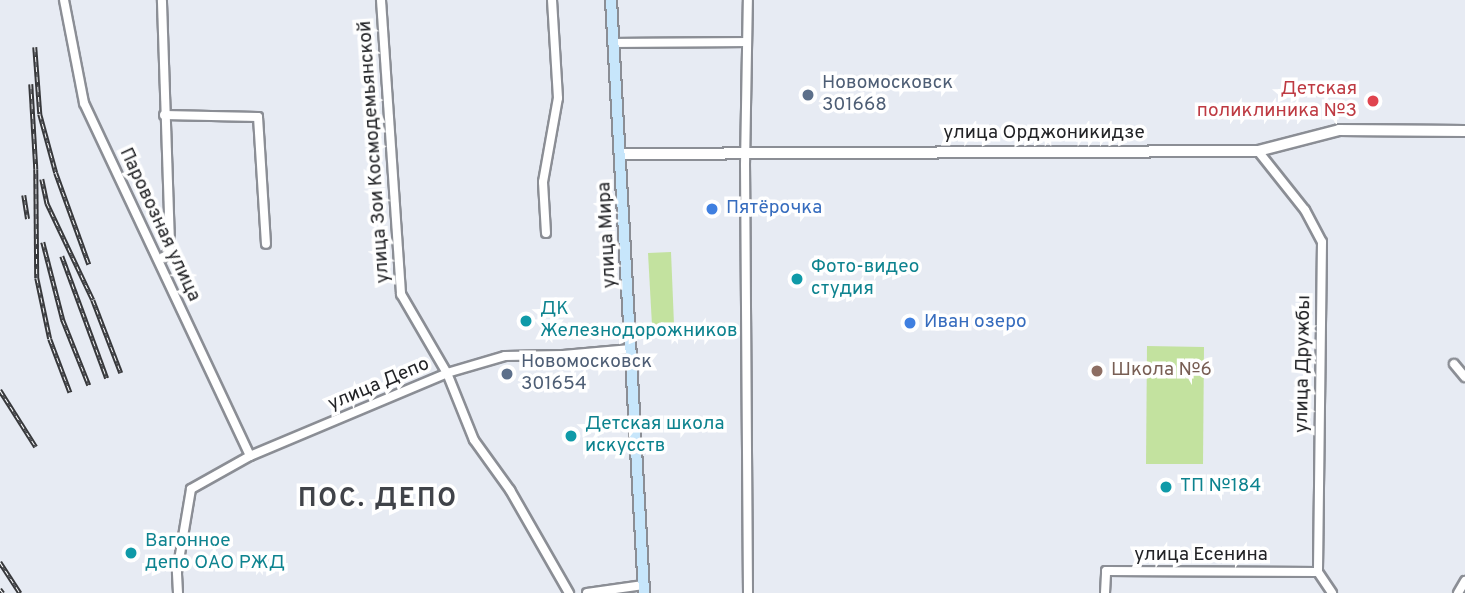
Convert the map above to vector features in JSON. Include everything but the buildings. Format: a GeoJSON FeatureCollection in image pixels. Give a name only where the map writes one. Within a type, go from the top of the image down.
{"type":"FeatureCollection","features":[{"type":"Feature","properties":{"kind":"main road","name":"улица Мира"},"geometry":{"type":"LineString","coordinates":[[611,0],[643,589]]}},
{"type":"Feature","properties":{"kind":"street","name":"Паровозная улица"},"geometry":{"type":"LineString","coordinates":[[64,0],[83,103],[250,456]]}},
{"type":"Feature","properties":{"kind":"street"},"geometry":{"type":"LineString","coordinates":[[159,260],[168,254],[170,244],[162,0]]}},
{"type":"Feature","properties":{"kind":"street","name":"улица Зои Космодемьянской"},"geometry":{"type":"LineString","coordinates":[[381,0],[401,294],[447,373]]}},
{"type":"Feature","properties":{"kind":"street"},"geometry":{"type":"LineString","coordinates":[[546,233],[543,182],[558,98],[552,0]]}},
{"type":"Feature","properties":{"kind":"street"},"geometry":{"type":"LineString","coordinates":[[748,0],[748,593]]}},
{"type":"Feature","properties":{"kind":"street"},"geometry":{"type":"LineString","coordinates":[[614,43],[747,42]]}},
{"type":"Feature","properties":{"kind":"street"},"geometry":{"type":"LineString","coordinates":[[164,115],[258,117],[266,243]]}},
{"type":"Feature","properties":{"kind":"street","name":"улица Орджоникидзе"},"geometry":{"type":"LineString","coordinates":[[620,155],[746,152],[1258,151],[1339,130],[1465,131]]}},
{"type":"Feature","properties":{"kind":"street","name":"улица Дружбы"},"geometry":{"type":"LineString","coordinates":[[1258,151],[1305,210],[1322,242],[1318,572]]}},
{"type":"Feature","properties":{"kind":"street"},"geometry":{"type":"LineString","coordinates":[[447,373],[505,356],[563,355],[631,349]]}},
{"type":"Feature","properties":{"kind":"street"},"geometry":{"type":"LineString","coordinates":[[1454,364],[1465,377]]}},
{"type":"Feature","properties":{"kind":"street","name":"улица Депо"},"geometry":{"type":"LineString","coordinates":[[178,593],[177,572],[191,489],[250,456],[447,373],[474,440],[510,490],[569,593]]}},
{"type":"Feature","properties":{"kind":"street","name":"улица Есенина"},"geometry":{"type":"LineString","coordinates":[[1105,593],[1106,571],[1318,572]]}},
{"type":"Feature","properties":{"kind":"street"},"geometry":{"type":"LineString","coordinates":[[1318,572],[1332,593]]}},
{"type":"Feature","properties":{"kind":"street"},"geometry":{"type":"LineString","coordinates":[[1458,593],[1465,582]]}},
{"type":"Feature","properties":{"kind":"street"},"geometry":{"type":"LineString","coordinates":[[587,593],[643,589]]}},
{"type":"Feature","properties":{"kind":"green space"},"geometry":{"type":"Polygon","coordinates":[[[671,252],[674,324],[652,325],[648,253],[671,252]]]}},
{"type":"Feature","properties":{"kind":"green space"},"geometry":{"type":"Polygon","coordinates":[[[1147,346],[1204,347],[1203,464],[1146,464],[1147,346]]]}},
{"type":"Feature","properties":{"kind":"railway"},"geometry":{"type":"LineString","coordinates":[[35,47],[40,114],[56,173],[89,264]]}},
{"type":"Feature","properties":{"kind":"railway"},"geometry":{"type":"LineString","coordinates":[[31,84],[36,169],[37,278],[50,339],[70,392]]}},
{"type":"Feature","properties":{"kind":"railway"},"geometry":{"type":"LineString","coordinates":[[42,179],[47,203],[93,300],[121,373]]}},
{"type":"Feature","properties":{"kind":"railway"},"geometry":{"type":"LineString","coordinates":[[24,195],[28,219]]}},
{"type":"Feature","properties":{"kind":"railway"},"geometry":{"type":"LineString","coordinates":[[43,242],[63,320],[89,385]]}},
{"type":"Feature","properties":{"kind":"railway"},"geometry":{"type":"LineString","coordinates":[[62,256],[107,378]]}},
{"type":"Feature","properties":{"kind":"railway"},"geometry":{"type":"LineString","coordinates":[[0,390],[36,447]]}},
{"type":"Feature","properties":{"kind":"railway"},"geometry":{"type":"LineString","coordinates":[[0,562],[20,593]]}},
{"type":"Feature","properties":{"kind":"railway"},"geometry":{"type":"LineString","coordinates":[[0,589],[3,593]]}},
{"type":"Feature","properties":{"kind":"place","name":"Новомосковск 301668"},"geometry":{"type":"Point","coordinates":[808,95]}},
{"type":"Feature","properties":{"kind":"place","name":"Детская поликлиника №3"},"geometry":{"type":"Point","coordinates":[1373,101]}},
{"type":"Feature","properties":{"kind":"place","name":"Пятёрочка"},"geometry":{"type":"Point","coordinates":[712,209]}},
{"type":"Feature","properties":{"kind":"place","name":"Фото-видео студия"},"geometry":{"type":"Point","coordinates":[797,279]}},
{"type":"Feature","properties":{"kind":"place","name":"ДК Железнодорожников"},"geometry":{"type":"Point","coordinates":[526,321]}},
{"type":"Feature","properties":{"kind":"place","name":"Иван озеро"},"geometry":{"type":"Point","coordinates":[910,323]}},
{"type":"Feature","properties":{"kind":"place","name":"Школа №6"},"geometry":{"type":"Point","coordinates":[1097,371]}},
{"type":"Feature","properties":{"kind":"place","name":"Новомосковск 301654"},"geometry":{"type":"Point","coordinates":[507,374]}},
{"type":"Feature","properties":{"kind":"place","name":"Детская школа искусств"},"geometry":{"type":"Point","coordinates":[571,436]}},
{"type":"Feature","properties":{"kind":"place","name":"ТП №184"},"geometry":{"type":"Point","coordinates":[1166,487]}},
{"type":"Feature","properties":{"kind":"place","name":"Вагонное депо ОАО РЖД"},"geometry":{"type":"Point","coordinates":[131,553]}},
{"type":"Feature","properties":{"kind":"district","name":"ПОС. ДЕПО"},"geometry":{"type":"Point","coordinates":[378,500]}}]}
